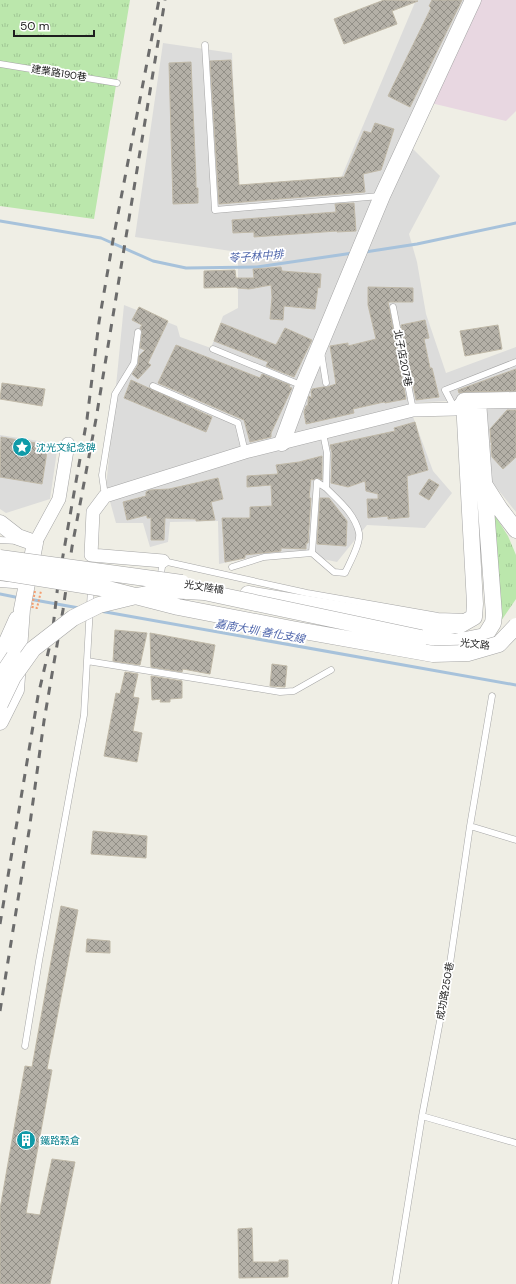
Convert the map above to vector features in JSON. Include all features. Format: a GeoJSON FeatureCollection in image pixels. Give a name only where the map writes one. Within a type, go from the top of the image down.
{"type":"FeatureCollection","features":[{"type":"Feature","properties":{"kind":"street"},"geometry":{"type":"LineString","coordinates":[[282,443],[303,386],[382,196],[473,0]]}},
{"type":"Feature","properties":{"kind":"street"},"geometry":{"type":"LineString","coordinates":[[163,561],[91,555],[93,512],[105,496],[245,452],[323,434],[414,410],[516,400]]}},
{"type":"Feature","properties":{"kind":"street"},"geometry":{"type":"LineString","coordinates":[[465,404],[475,604],[474,617]]}},
{"type":"Feature","properties":{"kind":"street","name":"光文陸橋"},"geometry":{"type":"LineString","coordinates":[[0,704],[13,677],[33,649],[73,618],[98,605],[169,590],[204,592],[421,638],[455,642],[484,636],[493,623],[494,615],[487,488],[465,404]]}},
{"type":"Feature","properties":{"kind":"street"},"geometry":{"type":"LineString","coordinates":[[0,722],[16,690],[22,609],[35,543],[59,499],[68,444]]}},
{"type":"Feature","properties":{"kind":"street"},"geometry":{"type":"LineString","coordinates":[[487,488],[500,509],[516,530]]}},
{"type":"Feature","properties":{"kind":"street"},"geometry":{"type":"LineString","coordinates":[[0,523],[18,538],[35,543]]}},
{"type":"Feature","properties":{"kind":"street"},"geometry":{"type":"LineString","coordinates":[[0,558],[187,584]]}},
{"type":"Feature","properties":{"kind":"street"},"geometry":{"type":"LineString","coordinates":[[0,572],[108,589],[178,607],[433,654],[468,653],[498,644],[514,633]]}},
{"type":"Feature","properties":{"kind":"street","name":"光文陸橋"},"geometry":{"type":"LineString","coordinates":[[0,678],[19,651],[40,630],[60,615],[86,601],[141,586],[168,583],[187,584],[439,626],[460,624],[474,617]]}},
{"type":"Feature","properties":{"kind":"street"},"geometry":{"type":"LineString","coordinates":[[18,657],[0,656],[22,609]]}},
{"type":"Feature","properties":{"kind":"lane"},"geometry":{"type":"LineString","coordinates":[[205,45],[215,210],[382,196]]}},
{"type":"Feature","properties":{"kind":"lane","name":"建業路190巷"},"geometry":{"type":"LineString","coordinates":[[0,64],[117,83]]}},
{"type":"Feature","properties":{"kind":"lane","name":"北子店207巷"},"geometry":{"type":"LineString","coordinates":[[393,307],[414,410]]}},
{"type":"Feature","properties":{"kind":"lane"},"geometry":{"type":"LineString","coordinates":[[105,496],[102,475],[115,394],[134,363],[138,332]]}},
{"type":"Feature","properties":{"kind":"lane"},"geometry":{"type":"LineString","coordinates":[[320,345],[326,383]]}},
{"type":"Feature","properties":{"kind":"lane"},"geometry":{"type":"LineString","coordinates":[[213,348],[303,386]]}},
{"type":"Feature","properties":{"kind":"lane"},"geometry":{"type":"LineString","coordinates":[[465,404],[445,390],[516,362]]}},
{"type":"Feature","properties":{"kind":"lane"},"geometry":{"type":"LineString","coordinates":[[153,386],[238,423],[245,452]]}},
{"type":"Feature","properties":{"kind":"lane"},"geometry":{"type":"LineString","coordinates":[[323,434],[327,453],[326,488]]}},
{"type":"Feature","properties":{"kind":"lane"},"geometry":{"type":"LineString","coordinates":[[232,567],[264,557],[312,553],[334,572],[344,573],[354,554],[359,534],[350,513],[326,488],[317,482],[312,553]]}},
{"type":"Feature","properties":{"kind":"lane"},"geometry":{"type":"LineString","coordinates":[[487,488],[516,521]]}},
{"type":"Feature","properties":{"kind":"lane"},"geometry":{"type":"LineString","coordinates":[[0,540],[35,543]]}},
{"type":"Feature","properties":{"kind":"lane"},"geometry":{"type":"LineString","coordinates":[[25,1046],[38,961],[84,715],[91,599],[91,555]]}},
{"type":"Feature","properties":{"kind":"lane"},"geometry":{"type":"LineString","coordinates":[[474,617],[438,616],[315,594],[163,561],[155,604],[160,609],[197,617],[440,659],[472,657],[487,653],[500,647]]}},
{"type":"Feature","properties":{"kind":"lane"},"geometry":{"type":"LineString","coordinates":[[0,584],[27,586]]}},
{"type":"Feature","properties":{"kind":"lane","name":"光文路"},"geometry":{"type":"LineString","coordinates":[[455,642],[500,647],[514,633]]}},
{"type":"Feature","properties":{"kind":"lane"},"geometry":{"type":"LineString","coordinates":[[87,661],[280,692],[294,691],[331,670]]}},
{"type":"Feature","properties":{"kind":"lane","name":"成功路250巷"},"geometry":{"type":"LineString","coordinates":[[394,1284],[422,1116],[447,984],[470,826],[492,696]]}},
{"type":"Feature","properties":{"kind":"lane"},"geometry":{"type":"LineString","coordinates":[[470,826],[516,840]]}},
{"type":"Feature","properties":{"kind":"lane"},"geometry":{"type":"LineString","coordinates":[[422,1116],[516,1143]]}},
{"type":"Feature","properties":{"kind":"shaded area"},"geometry":{"type":"Polygon","coordinates":[[[416,0],[473,0],[412,148],[440,176],[409,234],[417,262],[426,314],[446,373],[516,347],[516,512],[486,475],[483,399],[408,403],[433,471],[452,493],[425,528],[367,525],[337,562],[323,559],[312,552],[258,556],[219,564],[218,521],[170,522],[168,542],[150,547],[143,523],[116,523],[106,487],[124,305],[177,326],[180,337],[211,348],[223,316],[238,308],[238,252],[135,237],[163,43],[232,53],[238,189],[338,185],[416,0]]]}},
{"type":"Feature","properties":{"kind":"shaded area"},"geometry":{"type":"Polygon","coordinates":[[[478,0],[516,0],[516,111],[506,121],[431,103],[478,0]]]}},
{"type":"Feature","properties":{"kind":"shaded area"},"geometry":{"type":"Polygon","coordinates":[[[0,435],[58,444],[50,499],[6,513],[0,509],[0,435]]]}},
{"type":"Feature","properties":{"kind":"green space"},"geometry":{"type":"Polygon","coordinates":[[[0,0],[130,0],[94,219],[0,206],[0,0]]]}},
{"type":"Feature","properties":{"kind":"green space"},"geometry":{"type":"Polygon","coordinates":[[[494,514],[508,536],[516,555],[516,599],[501,621],[494,514]]]}},
{"type":"Feature","properties":{"kind":"building"},"geometry":{"type":"Polygon","coordinates":[[[384,0],[418,1],[392,11],[397,24],[344,44],[334,19],[384,0]]]}},
{"type":"Feature","properties":{"kind":"building"},"geometry":{"type":"Polygon","coordinates":[[[432,0],[462,0],[410,107],[388,96],[431,8],[429,6],[432,0]]]}},
{"type":"Feature","properties":{"kind":"building"},"geometry":{"type":"Polygon","coordinates":[[[231,60],[239,185],[344,177],[364,131],[371,133],[375,123],[394,129],[381,170],[363,174],[365,192],[219,204],[210,61],[231,60]]]}},
{"type":"Feature","properties":{"kind":"building"},"geometry":{"type":"Polygon","coordinates":[[[191,62],[196,188],[198,188],[198,203],[173,204],[169,63],[191,62]]]}},
{"type":"Feature","properties":{"kind":"building"},"geometry":{"type":"Polygon","coordinates":[[[354,203],[356,231],[254,237],[254,232],[233,233],[232,220],[336,212],[335,204],[354,203]]]}},
{"type":"Feature","properties":{"kind":"building"},"geometry":{"type":"Polygon","coordinates":[[[281,267],[282,271],[321,274],[320,288],[318,287],[315,309],[284,306],[283,320],[270,319],[272,297],[271,285],[249,289],[237,287],[204,288],[204,271],[235,270],[236,278],[254,278],[253,269],[281,267]]]}},
{"type":"Feature","properties":{"kind":"building"},"geometry":{"type":"Polygon","coordinates":[[[368,287],[413,288],[413,302],[388,302],[406,399],[353,409],[354,413],[306,424],[304,412],[306,406],[308,405],[309,396],[312,398],[312,389],[336,384],[330,346],[348,343],[348,346],[376,339],[368,305],[368,287]]]}},
{"type":"Feature","properties":{"kind":"building"},"geometry":{"type":"Polygon","coordinates":[[[139,307],[168,321],[148,363],[151,365],[138,379],[132,374],[138,365],[139,356],[145,350],[140,348],[142,332],[140,328],[142,325],[132,320],[139,307]]]}},
{"type":"Feature","properties":{"kind":"building"},"geometry":{"type":"Polygon","coordinates":[[[425,320],[429,338],[424,339],[430,368],[432,368],[439,397],[416,400],[401,325],[425,320]]]}},
{"type":"Feature","properties":{"kind":"building"},"geometry":{"type":"Polygon","coordinates":[[[221,323],[276,345],[285,328],[312,340],[294,377],[266,366],[268,362],[214,341],[221,323]]]}},
{"type":"Feature","properties":{"kind":"building"},"geometry":{"type":"Polygon","coordinates":[[[498,325],[502,349],[465,356],[460,331],[498,325]]]}},
{"type":"Feature","properties":{"kind":"building"},"geometry":{"type":"Polygon","coordinates":[[[176,345],[260,378],[262,374],[290,385],[289,387],[292,388],[271,433],[271,437],[250,442],[244,420],[158,383],[176,345]]]}},
{"type":"Feature","properties":{"kind":"building"},"geometry":{"type":"Polygon","coordinates":[[[516,369],[516,391],[459,393],[458,390],[516,369]]]}},
{"type":"Feature","properties":{"kind":"building"},"geometry":{"type":"Polygon","coordinates":[[[131,380],[212,417],[206,432],[124,398],[131,380]]]}},
{"type":"Feature","properties":{"kind":"building"},"geometry":{"type":"Polygon","coordinates":[[[2,383],[45,389],[42,406],[0,399],[2,383]]]}},
{"type":"Feature","properties":{"kind":"building"},"geometry":{"type":"Polygon","coordinates":[[[507,410],[516,410],[516,457],[503,469],[492,457],[490,429],[507,410]]]}},
{"type":"Feature","properties":{"kind":"building"},"geometry":{"type":"Polygon","coordinates":[[[415,422],[428,470],[407,476],[409,517],[388,519],[388,516],[368,518],[367,499],[378,499],[378,494],[366,491],[365,481],[348,487],[331,483],[332,453],[330,445],[395,431],[394,428],[415,422]]]}},
{"type":"Feature","properties":{"kind":"building"},"geometry":{"type":"Polygon","coordinates":[[[1,437],[48,445],[42,484],[0,477],[1,437]]]}},
{"type":"Feature","properties":{"kind":"building"},"geometry":{"type":"Polygon","coordinates":[[[322,456],[322,480],[317,478],[313,480],[311,479],[308,543],[306,543],[306,549],[281,548],[281,551],[245,555],[245,558],[225,562],[222,518],[250,518],[250,507],[272,506],[271,485],[247,487],[247,476],[278,474],[276,465],[299,462],[322,456]]]}},
{"type":"Feature","properties":{"kind":"building"},"geometry":{"type":"Polygon","coordinates":[[[218,478],[223,499],[211,502],[215,520],[196,521],[196,519],[165,518],[164,540],[151,540],[151,518],[147,518],[147,515],[127,520],[123,502],[146,496],[146,492],[150,490],[169,489],[218,478]]]}},
{"type":"Feature","properties":{"kind":"building"},"geometry":{"type":"Polygon","coordinates":[[[429,479],[439,485],[429,500],[419,494],[429,479]]]}},
{"type":"Feature","properties":{"kind":"building"},"geometry":{"type":"Polygon","coordinates":[[[320,498],[329,498],[347,521],[346,546],[317,544],[320,498]]]}},
{"type":"Feature","properties":{"kind":"building"},"geometry":{"type":"Polygon","coordinates":[[[115,630],[147,633],[140,665],[113,661],[115,630]]]}},
{"type":"Feature","properties":{"kind":"building"},"geometry":{"type":"Polygon","coordinates":[[[150,633],[215,645],[210,674],[183,669],[182,672],[151,667],[150,633]]]}},
{"type":"Feature","properties":{"kind":"building"},"geometry":{"type":"Polygon","coordinates":[[[272,664],[287,666],[285,687],[270,686],[272,664]]]}},
{"type":"Feature","properties":{"kind":"building"},"geometry":{"type":"Polygon","coordinates":[[[125,672],[138,674],[133,697],[139,698],[133,731],[142,733],[137,762],[104,756],[116,693],[120,694],[125,672]]]}},
{"type":"Feature","properties":{"kind":"building"},"geometry":{"type":"Polygon","coordinates":[[[151,676],[182,681],[182,698],[170,699],[170,702],[160,702],[161,699],[152,700],[151,676]]]}},
{"type":"Feature","properties":{"kind":"building"},"geometry":{"type":"Polygon","coordinates":[[[93,831],[147,836],[146,858],[91,854],[93,831]]]}},
{"type":"Feature","properties":{"kind":"building"},"geometry":{"type":"Polygon","coordinates":[[[61,906],[78,910],[47,1069],[52,1070],[26,1213],[40,1215],[52,1159],[75,1162],[50,1284],[0,1284],[0,1209],[25,1066],[32,1067],[61,906]]]}},
{"type":"Feature","properties":{"kind":"building"},"geometry":{"type":"Polygon","coordinates":[[[87,939],[110,941],[110,953],[86,952],[87,939]]]}},
{"type":"Feature","properties":{"kind":"building"},"geometry":{"type":"Polygon","coordinates":[[[252,1228],[253,1262],[279,1262],[279,1260],[288,1260],[288,1277],[239,1278],[238,1229],[252,1228]]]}},
{"type":"Feature","properties":{"kind":"waterway","name":"苓子林中排"},"geometry":{"type":"LineString","coordinates":[[0,221],[101,238],[153,261],[186,268],[257,267],[353,253]]}},
{"type":"Feature","properties":{"kind":"waterway","name":"苓子林中排"},"geometry":{"type":"LineString","coordinates":[[365,252],[417,244],[516,223]]}},
{"type":"Feature","properties":{"kind":"waterway","name":"嘉南大圳 善化支線"},"geometry":{"type":"LineString","coordinates":[[0,594],[20,598]]}},
{"type":"Feature","properties":{"kind":"waterway","name":"嘉南大圳 善化支線"},"geometry":{"type":"LineString","coordinates":[[29,599],[79,608]]}},
{"type":"Feature","properties":{"kind":"waterway","name":"嘉南大圳 善化支線"},"geometry":{"type":"LineString","coordinates":[[100,611],[516,685]]}},
{"type":"Feature","properties":{"kind":"railway"},"geometry":{"type":"LineString","coordinates":[[0,924],[38,696],[52,636],[58,584],[87,419],[99,322],[113,240],[159,0]]}},
{"type":"Feature","properties":{"kind":"railway"},"geometry":{"type":"LineString","coordinates":[[0,1011],[72,547],[96,419],[165,0]]}},
{"type":"Feature","properties":{"kind":"place","name":"沈光文紀念碑"},"geometry":{"type":"Point","coordinates":[22,447]}},
{"type":"Feature","properties":{"kind":"place","name":"鐵路穀倉"},"geometry":{"type":"Point","coordinates":[26,1140]}}]}
